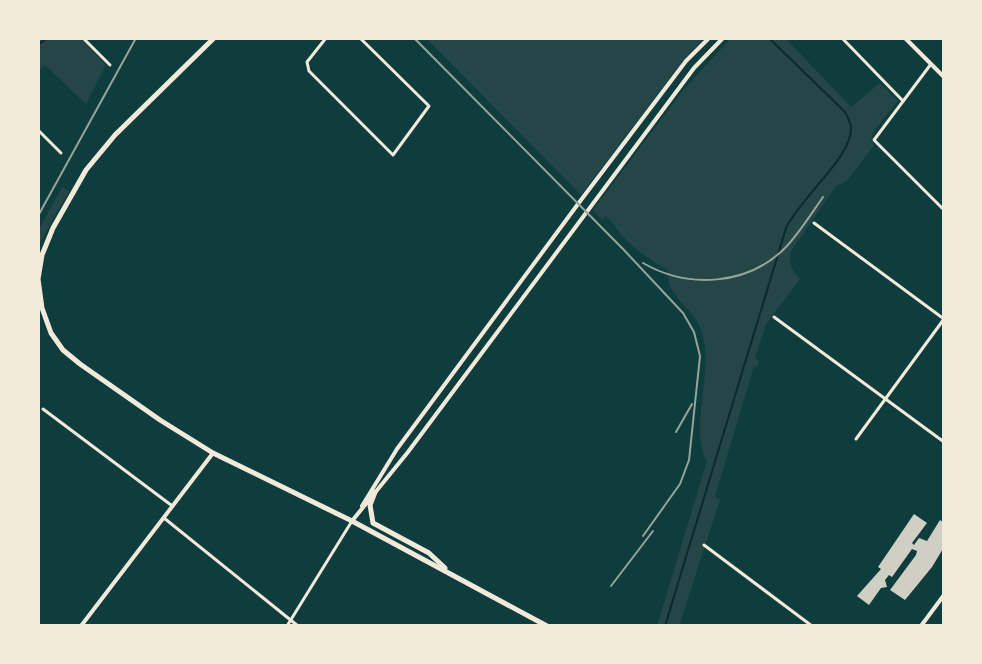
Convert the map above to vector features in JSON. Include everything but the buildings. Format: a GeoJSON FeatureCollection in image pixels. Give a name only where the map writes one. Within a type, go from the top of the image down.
{"type":"FeatureCollection","features":[{"type":"Feature","properties":{"kind":"main road"},"geometry":{"type":"LineString","coordinates":[[214,38],[115,135],[86,170],[53,228],[42,255],[38,279],[46,322],[63,350],[160,420],[213,453],[352,521],[547,626]]}},
{"type":"Feature","properties":{"kind":"main road"},"geometry":{"type":"LineString","coordinates":[[352,521],[397,449],[578,204],[686,61],[709,38]]}},
{"type":"Feature","properties":{"kind":"main road"},"geometry":{"type":"LineString","coordinates":[[352,521],[408,452],[694,68],[723,38]]}},
{"type":"Feature","properties":{"kind":"main road"},"geometry":{"type":"LineString","coordinates":[[905,38],[944,77]]}},
{"type":"Feature","properties":{"kind":"main road"},"geometry":{"type":"LineString","coordinates":[[81,626],[213,453]]}},
{"type":"Feature","properties":{"kind":"main road"},"geometry":{"type":"LineString","coordinates":[[375,492],[370,505],[373,523],[429,553],[449,572]]}},
{"type":"Feature","properties":{"kind":"main road"},"geometry":{"type":"LineString","coordinates":[[921,626],[944,595]]}},
{"type":"Feature","properties":{"kind":"street"},"geometry":{"type":"LineString","coordinates":[[83,38],[110,65]]}},
{"type":"Feature","properties":{"kind":"street"},"geometry":{"type":"LineString","coordinates":[[326,38],[307,62],[309,71],[393,155],[429,106],[360,38]]}},
{"type":"Feature","properties":{"kind":"street"},"geometry":{"type":"LineString","coordinates":[[842,38],[903,101]]}},
{"type":"Feature","properties":{"kind":"street"},"geometry":{"type":"LineString","coordinates":[[931,64],[874,140],[944,210]]}},
{"type":"Feature","properties":{"kind":"street"},"geometry":{"type":"LineString","coordinates":[[38,130],[61,153]]}},
{"type":"Feature","properties":{"kind":"street"},"geometry":{"type":"LineString","coordinates":[[814,223],[944,319],[856,439]]}},
{"type":"Feature","properties":{"kind":"street"},"geometry":{"type":"LineString","coordinates":[[774,317],[944,442]]}},
{"type":"Feature","properties":{"kind":"street"},"geometry":{"type":"LineString","coordinates":[[43,409],[172,506]]}},
{"type":"Feature","properties":{"kind":"street"},"geometry":{"type":"LineString","coordinates":[[164,518],[298,626]]}},
{"type":"Feature","properties":{"kind":"street"},"geometry":{"type":"LineString","coordinates":[[287,626],[352,521]]}},
{"type":"Feature","properties":{"kind":"street"},"geometry":{"type":"LineString","coordinates":[[704,545],[812,626]]}},
{"type":"Feature","properties":{"kind":"shaded area"},"geometry":{"type":"Polygon","coordinates":[[[38,38],[80,38],[106,65],[86,104],[45,65],[38,71],[38,38]]]}},
{"type":"Feature","properties":{"kind":"shaded area"},"geometry":{"type":"Polygon","coordinates":[[[426,38],[704,38],[686,57],[581,195],[426,38]]]}},
{"type":"Feature","properties":{"kind":"shaded area"},"geometry":{"type":"Polygon","coordinates":[[[731,38],[785,38],[851,107],[880,83],[898,101],[874,131],[871,140],[874,145],[847,181],[836,186],[791,251],[791,266],[800,279],[766,324],[755,358],[759,362],[757,367],[754,366],[715,496],[720,500],[679,626],[657,626],[707,461],[700,432],[704,344],[696,320],[670,286],[668,270],[635,248],[606,216],[602,220],[593,210],[685,88],[731,38]]]}},
{"type":"Feature","properties":{"kind":"shaded area"},"geometry":{"type":"Polygon","coordinates":[[[62,187],[69,191],[38,246],[38,231],[62,187]]]}},
{"type":"Feature","properties":{"kind":"waterway"},"geometry":{"type":"LineString","coordinates":[[38,45],[47,38]]}},
{"type":"Feature","properties":{"kind":"waterway"},"geometry":{"type":"LineString","coordinates":[[665,626],[786,228],[839,158],[851,132],[845,112],[769,38]]}},
{"type":"Feature","properties":{"kind":"railway"},"geometry":{"type":"LineString","coordinates":[[38,216],[136,38]]}},
{"type":"Feature","properties":{"kind":"railway"},"geometry":{"type":"LineString","coordinates":[[414,38],[623,249],[683,313],[694,332],[700,356],[689,460],[680,484],[643,536]]}},
{"type":"Feature","properties":{"kind":"railway"},"geometry":{"type":"LineString","coordinates":[[643,263],[679,277],[698,280],[736,276],[754,270],[786,247],[823,197]]}},
{"type":"Feature","properties":{"kind":"railway"},"geometry":{"type":"LineString","coordinates":[[676,432],[692,404]]}},
{"type":"Feature","properties":{"kind":"railway"},"geometry":{"type":"LineString","coordinates":[[611,586],[653,531]]}}]}
